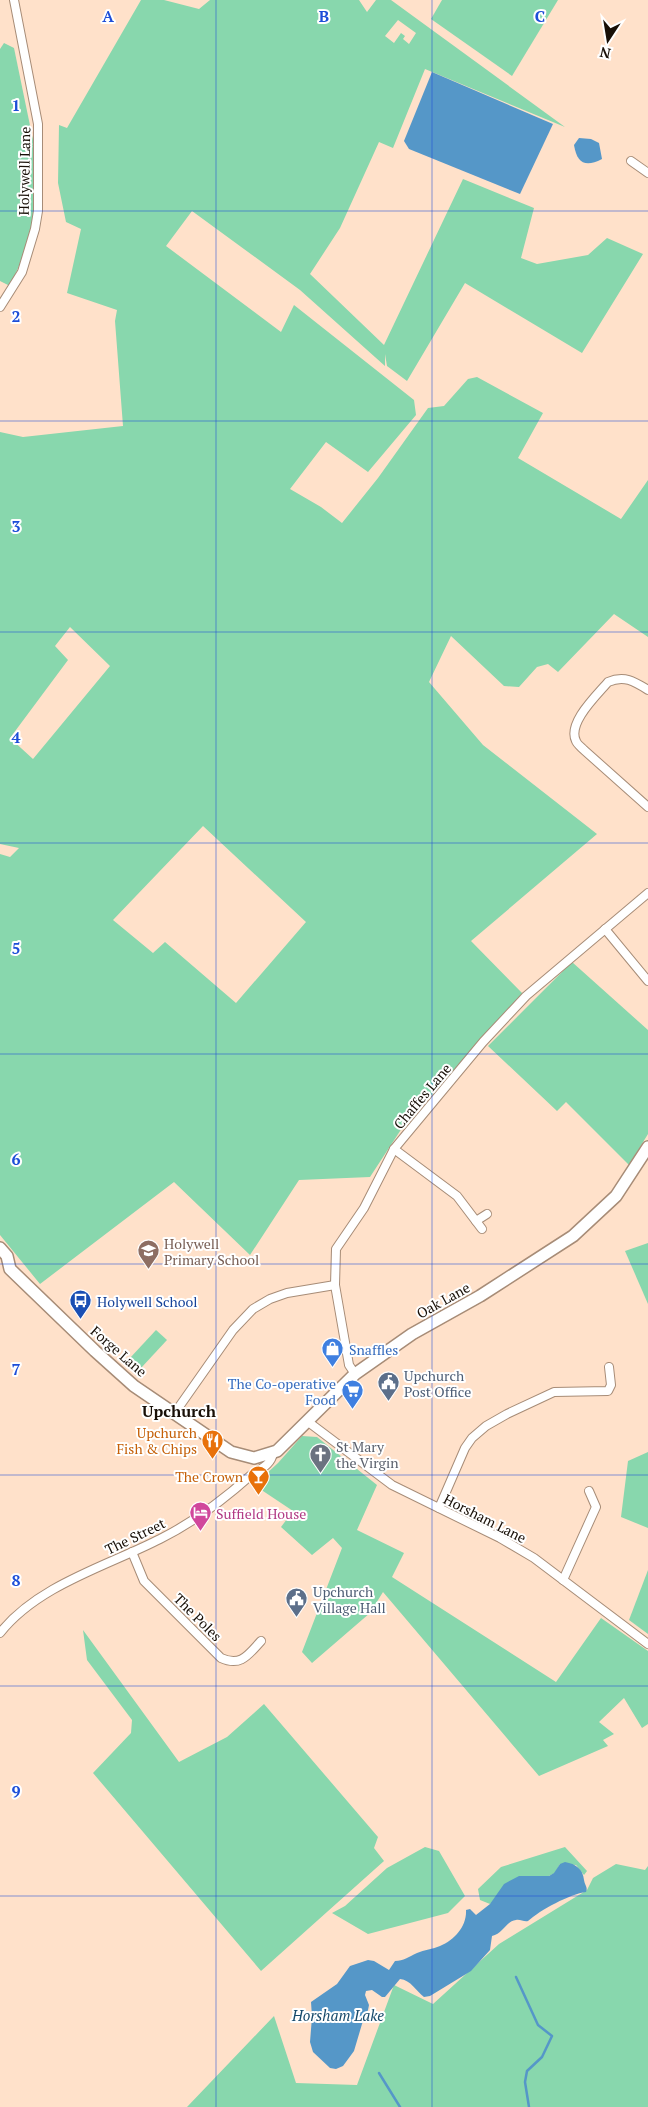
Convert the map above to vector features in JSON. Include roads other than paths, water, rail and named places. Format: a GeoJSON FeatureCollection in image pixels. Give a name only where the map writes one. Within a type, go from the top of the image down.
{"type":"FeatureCollection","features":[{"type":"Feature","properties":{"kind":"street","name":"Holywell Lane"},"geometry":{"type":"LineString","coordinates":[[0,307],[22,272],[35,229],[38,211],[38,124],[14,0]]}},
{"type":"Feature","properties":{"kind":"street"},"geometry":{"type":"LineString","coordinates":[[632,161],[648,173]]}},
{"type":"Feature","properties":{"kind":"street"},"geometry":{"type":"LineString","coordinates":[[648,690],[634,681],[624,678],[608,682],[578,718],[574,732],[576,741],[584,750],[648,807]]}},
{"type":"Feature","properties":{"kind":"street","name":"Chaffes Lane"},"geometry":{"type":"LineString","coordinates":[[355,1374],[348,1360],[335,1285],[336,1249],[364,1208],[394,1149],[483,1042],[526,996],[648,893]]}},
{"type":"Feature","properties":{"kind":"street"},"geometry":{"type":"LineString","coordinates":[[605,929],[648,981]]}},
{"type":"Feature","properties":{"kind":"street","name":"Oak Lane"},"geometry":{"type":"LineString","coordinates":[[239,1455],[253,1458],[273,1453],[355,1374],[412,1334],[480,1296],[573,1236],[616,1196],[648,1147]]}},
{"type":"Feature","properties":{"kind":"street"},"geometry":{"type":"LineString","coordinates":[[394,1149],[457,1196],[482,1229]]}},
{"type":"Feature","properties":{"kind":"street"},"geometry":{"type":"LineString","coordinates":[[476,1221],[487,1214]]}},
{"type":"Feature","properties":{"kind":"street","name":"Forge Lane"},"geometry":{"type":"LineString","coordinates":[[0,1248],[7,1256],[10,1269],[126,1379],[211,1439],[239,1455]]}},
{"type":"Feature","properties":{"kind":"street"},"geometry":{"type":"LineString","coordinates":[[174,1414],[233,1330],[250,1312],[280,1295],[335,1285]]}},
{"type":"Feature","properties":{"kind":"street"},"geometry":{"type":"LineString","coordinates":[[439,1508],[464,1451],[480,1431],[507,1414],[552,1392],[608,1391],[611,1385],[609,1367]]}},
{"type":"Feature","properties":{"kind":"street","name":"Horsham Lane"},"geometry":{"type":"LineString","coordinates":[[307,1421],[388,1483],[517,1547],[648,1644]]}},
{"type":"Feature","properties":{"kind":"street","name":"The Street"},"geometry":{"type":"LineString","coordinates":[[0,1633],[30,1604],[78,1577],[132,1552],[198,1517],[233,1492],[252,1474],[259,1472],[268,1464],[273,1453]]}},
{"type":"Feature","properties":{"kind":"street"},"geometry":{"type":"LineString","coordinates":[[252,1474],[253,1458]]}},
{"type":"Feature","properties":{"kind":"street"},"geometry":{"type":"LineString","coordinates":[[563,1580],[596,1507],[589,1491]]}},
{"type":"Feature","properties":{"kind":"street","name":"The Poles"},"geometry":{"type":"LineString","coordinates":[[132,1552],[144,1581],[221,1658],[230,1662],[240,1661],[261,1641]]}},
{"type":"Feature","properties":{"kind":"water"},"geometry":{"type":"Polygon","coordinates":[[[432,72],[553,124],[520,194],[409,149],[404,141],[432,72]]]}},
{"type":"Feature","properties":{"kind":"water"},"geometry":{"type":"Polygon","coordinates":[[[579,138],[591,139],[599,143],[602,159],[591,163],[580,160],[574,145],[579,138]]]}},
{"type":"Feature","properties":{"kind":"water","name":"Horsham Lake"},"geometry":{"type":"Polygon","coordinates":[[[565,1862],[576,1866],[580,1870],[587,1888],[586,1892],[556,1903],[528,1921],[518,1920],[510,1923],[499,1933],[492,1936],[490,1950],[471,1971],[430,1996],[424,1997],[410,1984],[400,1979],[385,1997],[372,1990],[366,1991],[365,1995],[369,2005],[368,2010],[354,2051],[343,2066],[336,2069],[330,2068],[313,2052],[310,2042],[311,2002],[337,1984],[350,1966],[368,1960],[374,1961],[389,1970],[395,1961],[404,1960],[417,1953],[437,1947],[451,1940],[459,1932],[466,1916],[466,1910],[470,1909],[476,1915],[490,1904],[504,1884],[519,1876],[549,1876],[554,1873],[560,1864],[565,1862]]]}},
{"type":"Feature","properties":{"kind":"waterway"},"geometry":{"type":"LineString","coordinates":[[516,1977],[538,2025],[552,2036],[542,2057],[527,2071],[525,2082],[529,2107]]}},
{"type":"Feature","properties":{"kind":"waterway"},"geometry":{"type":"LineString","coordinates":[[379,2073],[400,2107]]}},
{"type":"Feature","properties":{"kind":"place","name":"Holywell Primary School"},"geometry":{"type":"Point","coordinates":[148,1270]}},
{"type":"Feature","properties":{"kind":"place","name":"Holywell School"},"geometry":{"type":"Point","coordinates":[81,1320]}},
{"type":"Feature","properties":{"kind":"place","name":"Snaffles"},"geometry":{"type":"Point","coordinates":[333,1368]}},
{"type":"Feature","properties":{"kind":"place","name":"Upchurch Post Office"},"geometry":{"type":"Point","coordinates":[388,1402]}},
{"type":"Feature","properties":{"kind":"place","name":"The Co-operative Food"},"geometry":{"type":"Point","coordinates":[352,1410]}},
{"type":"Feature","properties":{"kind":"place","name":"Upchurch Fish & Chips"},"geometry":{"type":"Point","coordinates":[213,1459]}},
{"type":"Feature","properties":{"kind":"place","name":"St Mary the Virgin"},"geometry":{"type":"Point","coordinates":[320,1473]}},
{"type":"Feature","properties":{"kind":"place","name":"The Crown"},"geometry":{"type":"Point","coordinates":[259,1495]}},
{"type":"Feature","properties":{"kind":"place","name":"Suffield House"},"geometry":{"type":"Point","coordinates":[200,1532]}},
{"type":"Feature","properties":{"kind":"place","name":"Upchurch Village Hall"},"geometry":{"type":"Point","coordinates":[297,1618]}},
{"type":"Feature","properties":{"kind":"district","name":"Upchurch"},"geometry":{"type":"Point","coordinates":[179,1411]}}]}
